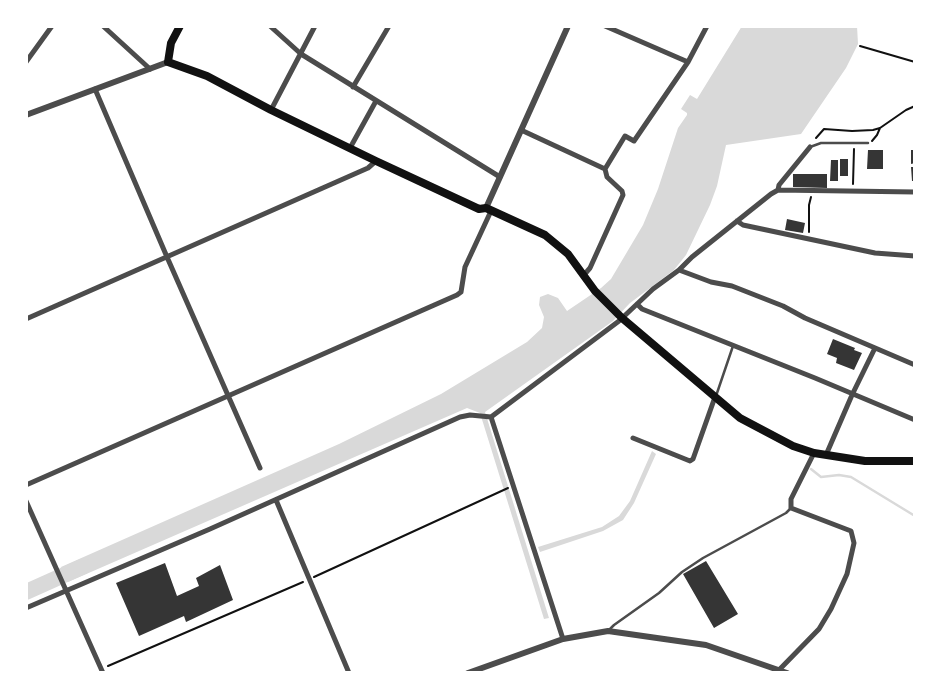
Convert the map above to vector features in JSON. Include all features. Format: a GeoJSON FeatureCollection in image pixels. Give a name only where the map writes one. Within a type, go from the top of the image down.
{"type":"FeatureCollection","features":[{"type":"Feature","properties":{"kind":"main road"},"geometry":{"type":"LineString","coordinates":[[180,26],[171,42],[168,62],[207,76],[271,110],[479,209],[489,209],[545,235],[568,254],[595,291],[621,317],[715,398],[749,423],[793,446],[814,454],[865,461],[915,461]]}},
{"type":"Feature","properties":{"kind":"street"},"geometry":{"type":"LineString","coordinates":[[26,62],[52,26]]}},
{"type":"Feature","properties":{"kind":"street"},"geometry":{"type":"LineString","coordinates":[[103,26],[150,69]]}},
{"type":"Feature","properties":{"kind":"street"},"geometry":{"type":"LineString","coordinates":[[270,26],[301,54],[500,177]]}},
{"type":"Feature","properties":{"kind":"street"},"geometry":{"type":"LineString","coordinates":[[271,110],[315,26]]}},
{"type":"Feature","properties":{"kind":"street"},"geometry":{"type":"LineString","coordinates":[[353,87],[389,26]]}},
{"type":"Feature","properties":{"kind":"street"},"geometry":{"type":"LineString","coordinates":[[26,484],[457,295],[460,292],[465,267],[500,177],[568,26]]}},
{"type":"Feature","properties":{"kind":"street"},"geometry":{"type":"LineString","coordinates":[[605,26],[688,62]]}},
{"type":"Feature","properties":{"kind":"street"},"geometry":{"type":"LineString","coordinates":[[583,276],[590,268],[623,195],[622,190],[607,177],[605,169],[626,136],[634,141],[688,62],[707,26]]}},
{"type":"Feature","properties":{"kind":"street"},"geometry":{"type":"LineString","coordinates":[[26,115],[168,62]]}},
{"type":"Feature","properties":{"kind":"street"},"geometry":{"type":"LineString","coordinates":[[95,89],[260,468]]}},
{"type":"Feature","properties":{"kind":"street"},"geometry":{"type":"LineString","coordinates":[[350,148],[376,101]]}},
{"type":"Feature","properties":{"kind":"street"},"geometry":{"type":"LineString","coordinates":[[521,130],[605,169]]}},
{"type":"Feature","properties":{"kind":"street"},"geometry":{"type":"LineString","coordinates":[[778,190],[779,185],[810,146]]}},
{"type":"Feature","properties":{"kind":"street"},"geometry":{"type":"LineString","coordinates":[[26,320],[368,168],[376,161]]}},
{"type":"Feature","properties":{"kind":"street"},"geometry":{"type":"LineString","coordinates":[[26,608],[65,589],[276,500],[460,417],[470,415],[491,417],[621,317],[653,288],[680,270],[692,257],[778,190],[915,192]]}},
{"type":"Feature","properties":{"kind":"street"},"geometry":{"type":"LineString","coordinates":[[737,221],[743,224],[875,253],[915,256]]}},
{"type":"Feature","properties":{"kind":"street"},"geometry":{"type":"LineString","coordinates":[[680,270],[711,282],[732,286],[783,306],[805,318],[915,365]]}},
{"type":"Feature","properties":{"kind":"street"},"geometry":{"type":"LineString","coordinates":[[636,304],[642,309],[816,378],[852,395],[915,420]]}},
{"type":"Feature","properties":{"kind":"street"},"geometry":{"type":"LineString","coordinates":[[826,455],[875,348]]}},
{"type":"Feature","properties":{"kind":"street"},"geometry":{"type":"LineString","coordinates":[[633,438],[690,461],[693,459],[715,398]]}},
{"type":"Feature","properties":{"kind":"street"},"geometry":{"type":"LineString","coordinates":[[491,417],[563,639]]}},
{"type":"Feature","properties":{"kind":"street"},"geometry":{"type":"LineString","coordinates":[[779,670],[819,628],[831,609],[847,574],[854,543],[851,531],[791,508],[791,499],[814,454]]}},
{"type":"Feature","properties":{"kind":"street"},"geometry":{"type":"LineString","coordinates":[[276,500],[349,673]]}},
{"type":"Feature","properties":{"kind":"street"},"geometry":{"type":"LineString","coordinates":[[26,501],[103,673]]}},
{"type":"Feature","properties":{"kind":"street"},"geometry":{"type":"LineString","coordinates":[[468,673],[563,639],[608,631],[706,645],[787,673]]}},
{"type":"Feature","properties":{"kind":"lane"},"geometry":{"type":"LineString","coordinates":[[810,146],[821,142],[868,143]]}},
{"type":"Feature","properties":{"kind":"lane"},"geometry":{"type":"LineString","coordinates":[[715,398],[733,346]]}},
{"type":"Feature","properties":{"kind":"lane"},"geometry":{"type":"LineString","coordinates":[[608,631],[660,593],[682,572],[703,558],[786,513],[791,508]]}},
{"type":"Feature","properties":{"kind":"path"},"geometry":{"type":"LineString","coordinates":[[860,46],[915,62]]}},
{"type":"Feature","properties":{"kind":"path"},"geometry":{"type":"LineString","coordinates":[[810,146],[824,129],[873,130],[880,128],[915,106]]}},
{"type":"Feature","properties":{"kind":"path"},"geometry":{"type":"LineString","coordinates":[[868,143],[877,135],[880,128]]}},
{"type":"Feature","properties":{"kind":"path"},"geometry":{"type":"LineString","coordinates":[[853,192],[854,144]]}},
{"type":"Feature","properties":{"kind":"path"},"geometry":{"type":"LineString","coordinates":[[808,239],[809,205],[813,190]]}},
{"type":"Feature","properties":{"kind":"shaded area"},"geometry":{"type":"Polygon","coordinates":[[[742,26],[857,26],[858,44],[846,68],[801,134],[726,145],[717,186],[710,205],[686,255],[674,270],[630,303],[613,321],[485,412],[549,618],[544,619],[480,413],[467,408],[68,582],[61,567],[339,444],[441,394],[527,342],[542,328],[544,317],[539,305],[540,297],[548,294],[558,298],[567,311],[601,288],[611,279],[643,225],[658,189],[678,128],[687,115],[681,109],[690,95],[697,99],[742,26]]]}},
{"type":"Feature","properties":{"kind":"shaded area"},"geometry":{"type":"Polygon","coordinates":[[[652,451],[656,454],[634,503],[623,520],[603,531],[540,552],[538,547],[602,527],[619,516],[630,501],[652,451]]]}},
{"type":"Feature","properties":{"kind":"building"},"geometry":{"type":"Polygon","coordinates":[[[868,150],[883,150],[883,169],[867,169],[868,150]]]}},
{"type":"Feature","properties":{"kind":"building"},"geometry":{"type":"Polygon","coordinates":[[[911,150],[915,150],[915,163],[911,164],[911,150]]]}},
{"type":"Feature","properties":{"kind":"building"},"geometry":{"type":"Polygon","coordinates":[[[840,159],[848,159],[848,176],[840,176],[840,159]]]}},
{"type":"Feature","properties":{"kind":"building"},"geometry":{"type":"Polygon","coordinates":[[[831,160],[838,160],[838,181],[830,181],[831,160]]]}},
{"type":"Feature","properties":{"kind":"building"},"geometry":{"type":"Polygon","coordinates":[[[911,167],[915,167],[915,181],[912,181],[911,167]]]}},
{"type":"Feature","properties":{"kind":"building"},"geometry":{"type":"Polygon","coordinates":[[[793,174],[827,174],[827,188],[793,187],[793,174]]]}},
{"type":"Feature","properties":{"kind":"building"},"geometry":{"type":"Polygon","coordinates":[[[787,219],[805,223],[803,233],[785,230],[787,219]]]}},
{"type":"Feature","properties":{"kind":"building"},"geometry":{"type":"Polygon","coordinates":[[[833,339],[862,353],[854,370],[836,363],[837,358],[827,354],[833,339]]]}},
{"type":"Feature","properties":{"kind":"building"},"geometry":{"type":"Polygon","coordinates":[[[706,561],[738,614],[714,628],[683,574],[706,561]]]}},
{"type":"Feature","properties":{"kind":"building"},"geometry":{"type":"Polygon","coordinates":[[[165,563],[177,596],[199,586],[196,578],[220,565],[233,600],[186,622],[184,616],[139,636],[116,583],[165,563]]]}},
{"type":"Feature","properties":{"kind":"waterway"},"geometry":{"type":"LineString","coordinates":[[811,469],[821,477],[839,475],[851,477],[915,516]]}},
{"type":"Feature","properties":{"kind":"waterway"},"geometry":{"type":"LineString","coordinates":[[26,592],[84,566]]}}]}
